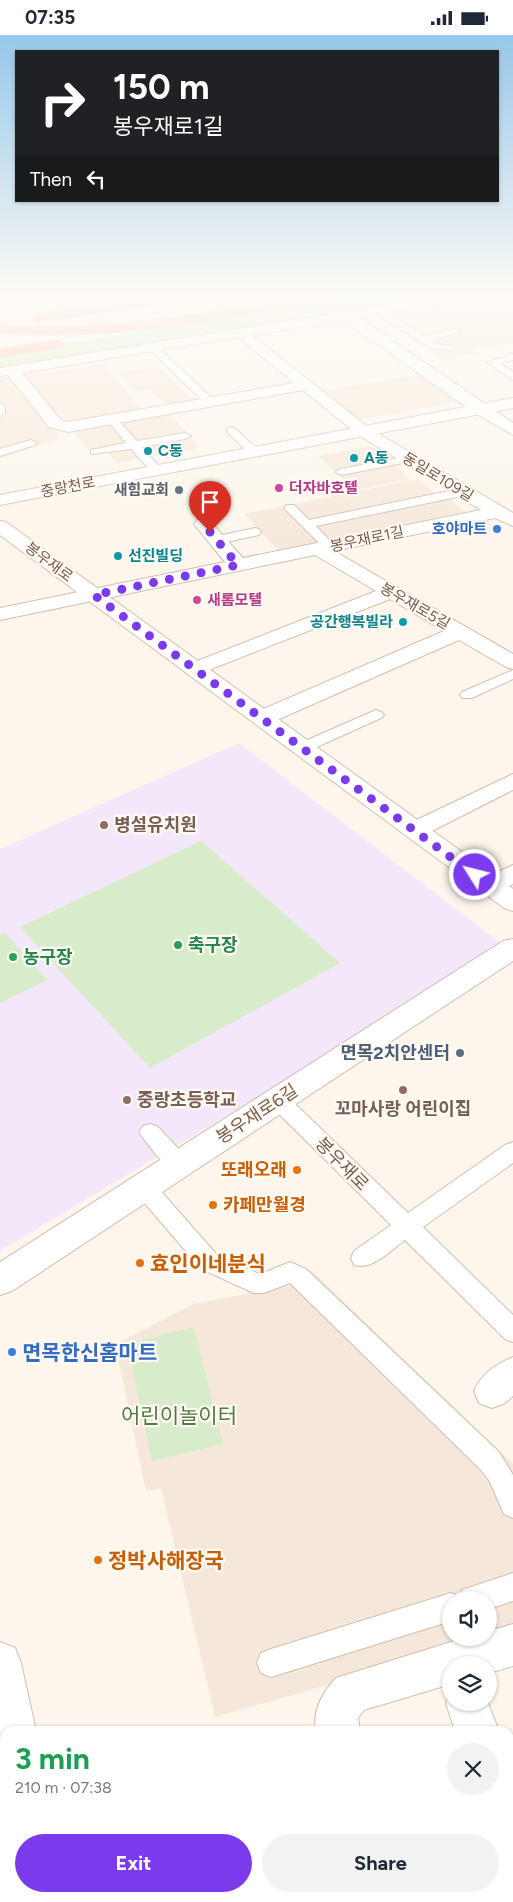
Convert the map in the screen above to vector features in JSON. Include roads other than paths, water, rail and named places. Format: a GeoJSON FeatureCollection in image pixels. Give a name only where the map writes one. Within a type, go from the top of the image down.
{"type":"FeatureCollection","features":[{"type":"Feature","properties":{"kind":"street"},"geometry":{"type":"LineString","coordinates":[[16,382],[56,424],[68,427],[306,385]]}},
{"type":"Feature","properties":{"kind":"street","name":"동일로109길"},"geometry":{"type":"LineString","coordinates":[[302,382],[364,431],[513,521]]}},
{"type":"Feature","properties":{"kind":"street"},"geometry":{"type":"LineString","coordinates":[[441,382],[513,430]]}},
{"type":"Feature","properties":{"kind":"street","name":"중랑천로"},"geometry":{"type":"LineString","coordinates":[[0,500],[513,403]]}},
{"type":"Feature","properties":{"kind":"street","name":"봉우재로1길"},"geometry":{"type":"LineString","coordinates":[[0,614],[496,512]]}},
{"type":"Feature","properties":{"kind":"street"},"geometry":{"type":"LineString","coordinates":[[203,524],[238,565]]}},
{"type":"Feature","properties":{"kind":"street","name":"봉우재로"},"geometry":{"type":"LineString","coordinates":[[0,526],[513,902]]}},
{"type":"Feature","properties":{"kind":"street","name":"봉우재로5길"},"geometry":{"type":"LineString","coordinates":[[324,548],[391,592],[513,663]]}},
{"type":"Feature","properties":{"kind":"street"},"geometry":{"type":"LineString","coordinates":[[194,669],[391,592]]}},
{"type":"Feature","properties":{"kind":"street"},"geometry":{"type":"LineString","coordinates":[[262,719],[459,631]]}},
{"type":"Feature","properties":{"kind":"street"},"geometry":{"type":"LineString","coordinates":[[415,830],[513,781]]}},
{"type":"Feature","properties":{"kind":"street"},"geometry":{"type":"LineString","coordinates":[[490,886],[513,873]]}},
{"type":"Feature","properties":{"kind":"street","name":"봉우재로6길"},"geometry":{"type":"LineString","coordinates":[[0,1280],[513,948]]}},
{"type":"Feature","properties":{"kind":"street"},"geometry":{"type":"LineString","coordinates":[[479,1656],[513,1645]]}},
{"type":"Feature","properties":{"kind":"street"},"geometry":{"type":"LineString","coordinates":[[0,1663],[13,1726]]}},
{"type":"Feature","properties":{"kind":"street"},"geometry":{"type":"LineString","coordinates":[[337,1726],[335,1720],[340,1705],[351,1693],[442,1667]]}},
{"type":"Feature","properties":{"kind":"street"},"geometry":{"type":"LineString","coordinates":[[470,1711],[475,1726]]}},
{"type":"Feature","properties":{"kind":"lane"},"geometry":{"type":"LineString","coordinates":[[189,382],[210,402]]}},
{"type":"Feature","properties":{"kind":"lane"},"geometry":{"type":"LineString","coordinates":[[0,406],[0,413]]}},
{"type":"Feature","properties":{"kind":"lane"},"geometry":{"type":"LineString","coordinates":[[112,420],[157,471]]}},
{"type":"Feature","properties":{"kind":"lane"},"geometry":{"type":"LineString","coordinates":[[231,430],[254,453]]}},
{"type":"Feature","properties":{"kind":"lane"},"geometry":{"type":"LineString","coordinates":[[95,452],[185,436]]}},
{"type":"Feature","properties":{"kind":"lane"},"geometry":{"type":"LineString","coordinates":[[6,441],[18,447]]}},
{"type":"Feature","properties":{"kind":"lane"},"geometry":{"type":"LineString","coordinates":[[0,453],[32,443]]}},
{"type":"Feature","properties":{"kind":"lane"},"geometry":{"type":"LineString","coordinates":[[341,472],[410,459]]}},
{"type":"Feature","properties":{"kind":"lane"},"geometry":{"type":"LineString","coordinates":[[307,524],[463,492]]}},
{"type":"Feature","properties":{"kind":"lane"},"geometry":{"type":"LineString","coordinates":[[290,508],[307,524],[324,548]]}},
{"type":"Feature","properties":{"kind":"lane"},"geometry":{"type":"LineString","coordinates":[[217,540],[255,532]]}},
{"type":"Feature","properties":{"kind":"lane"},"geometry":{"type":"LineString","coordinates":[[467,695],[513,674]]}},
{"type":"Feature","properties":{"kind":"lane"},"geometry":{"type":"LineString","coordinates":[[302,748],[376,715]]}},
{"type":"Feature","properties":{"kind":"lane","name":"봉우재로"},"geometry":{"type":"LineString","coordinates":[[278,1100],[513,1331]]}},
{"type":"Feature","properties":{"kind":"lane"},"geometry":{"type":"LineString","coordinates":[[150,1132],[179,1165]]}},
{"type":"Feature","properties":{"kind":"lane"},"geometry":{"type":"LineString","coordinates":[[362,1257],[513,1151]]}},
{"type":"Feature","properties":{"kind":"lane"},"geometry":{"type":"LineString","coordinates":[[144,1187],[209,1262],[239,1274],[246,1281],[254,1283],[264,1283],[290,1272],[298,1276],[490,1461],[498,1471],[513,1505]]}},
{"type":"Feature","properties":{"kind":"lane"},"geometry":{"type":"LineString","coordinates":[[497,1592],[513,1587]]}},
{"type":"Feature","properties":{"kind":"lane"},"geometry":{"type":"LineString","coordinates":[[272,1663],[442,1610]]}},
{"type":"Feature","properties":{"kind":"place","name":"C동"},"geometry":{"type":"Point","coordinates":[148,451]}},
{"type":"Feature","properties":{"kind":"place","name":"A동"},"geometry":{"type":"Point","coordinates":[354,458]}},
{"type":"Feature","properties":{"kind":"place","name":"더자바호텔"},"geometry":{"type":"Point","coordinates":[279,488]}},
{"type":"Feature","properties":{"kind":"place","name":"새힘교회"},"geometry":{"type":"Point","coordinates":[179,490]}},
{"type":"Feature","properties":{"kind":"place","name":"호야마트"},"geometry":{"type":"Point","coordinates":[497,529]}},
{"type":"Feature","properties":{"kind":"place","name":"선진빌딩"},"geometry":{"type":"Point","coordinates":[118,556]}},
{"type":"Feature","properties":{"kind":"place","name":"새롬모텔"},"geometry":{"type":"Point","coordinates":[197,600]}},
{"type":"Feature","properties":{"kind":"place","name":"공간행복빌라"},"geometry":{"type":"Point","coordinates":[403,622]}},
{"type":"Feature","properties":{"kind":"place","name":"병설유치원"},"geometry":{"type":"Point","coordinates":[104,825]}},
{"type":"Feature","properties":{"kind":"place","name":"축구장"},"geometry":{"type":"Point","coordinates":[178,945]}},
{"type":"Feature","properties":{"kind":"place","name":"농구장"},"geometry":{"type":"Point","coordinates":[13,957]}},
{"type":"Feature","properties":{"kind":"place","name":"면목2치안센터"},"geometry":{"type":"Point","coordinates":[460,1053]}},
{"type":"Feature","properties":{"kind":"place","name":"꼬마사랑 어린이집"},"geometry":{"type":"Point","coordinates":[403,1090]}},
{"type":"Feature","properties":{"kind":"place","name":"중랑초등학교"},"geometry":{"type":"Point","coordinates":[127,1100]}},
{"type":"Feature","properties":{"kind":"place","name":"또래오래"},"geometry":{"type":"Point","coordinates":[297,1170]}},
{"type":"Feature","properties":{"kind":"place","name":"카페만월경"},"geometry":{"type":"Point","coordinates":[213,1205]}},
{"type":"Feature","properties":{"kind":"place","name":"효인이네분식"},"geometry":{"type":"Point","coordinates":[140,1263]}},
{"type":"Feature","properties":{"kind":"place","name":"면목한신홈마트"},"geometry":{"type":"Point","coordinates":[12,1352]}},
{"type":"Feature","properties":{"kind":"place","name":"정박사해장국"},"geometry":{"type":"Point","coordinates":[98,1560]}},
{"type":"Feature","properties":{"kind":"park label","name":"어린이놀이터"},"geometry":{"type":"Point","coordinates":[179,1415]}}]}
